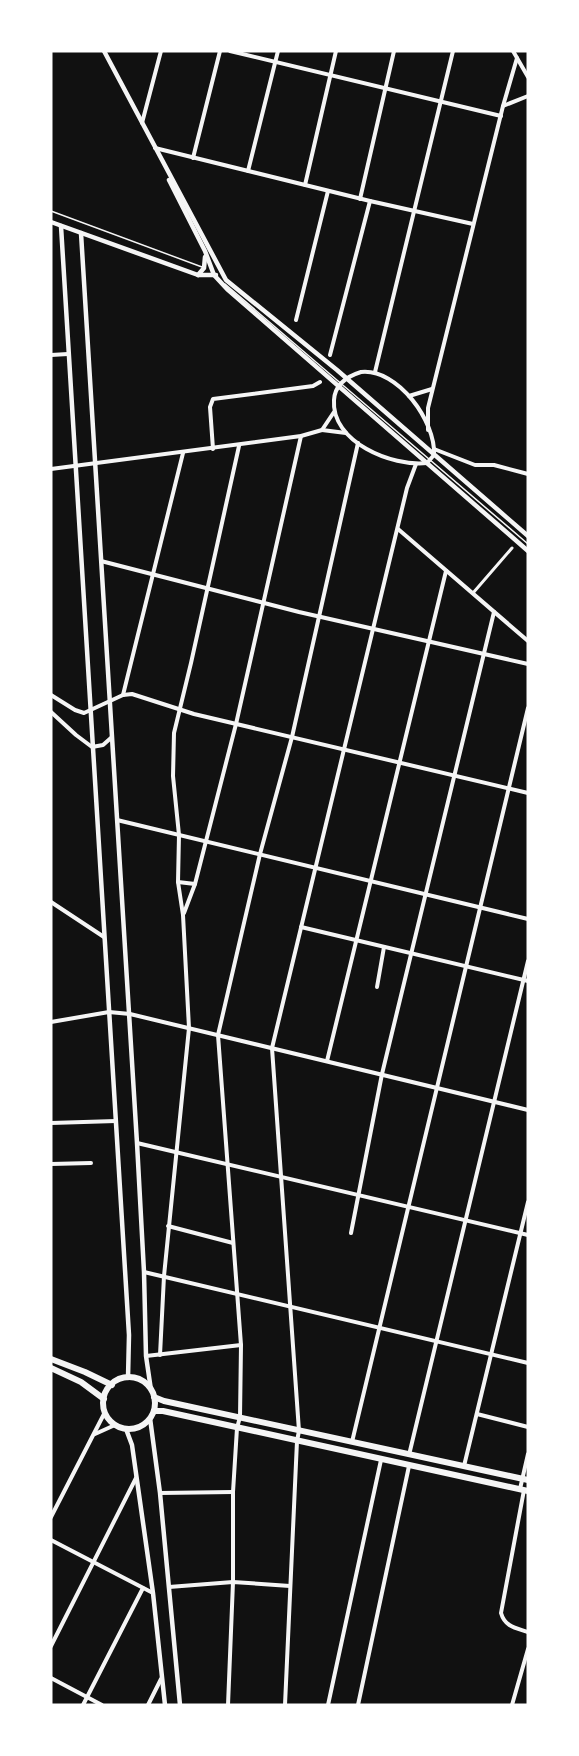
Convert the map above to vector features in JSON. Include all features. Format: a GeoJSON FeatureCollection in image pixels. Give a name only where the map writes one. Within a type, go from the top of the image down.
{"type":"FeatureCollection","features":[{"type":"Feature","properties":{"kind":"main road"},"geometry":{"type":"LineString","coordinates":[[51,1359],[112,1385]]}},
{"type":"Feature","properties":{"kind":"main road"},"geometry":{"type":"LineString","coordinates":[[51,1368],[81,1382],[104,1399]]}},
{"type":"Feature","properties":{"kind":"main road"},"geometry":{"type":"LineString","coordinates":[[152,1415],[154,1397],[143,1382],[128,1378],[119,1380],[112,1385],[104,1399],[105,1412],[115,1425],[126,1429],[140,1427],[152,1415],[163,1411],[524,1490]]}},
{"type":"Feature","properties":{"kind":"main road"},"geometry":{"type":"LineString","coordinates":[[154,1397],[190,1407],[525,1479]]}},
{"type":"Feature","properties":{"kind":"main road"},"geometry":{"type":"LineString","coordinates":[[188,1416],[190,1407]]}},
{"type":"Feature","properties":{"kind":"street"},"geometry":{"type":"LineString","coordinates":[[104,51],[155,148],[205,251],[214,275],[227,289],[528,536]]}},
{"type":"Feature","properties":{"kind":"street"},"geometry":{"type":"LineString","coordinates":[[142,123],[161,51]]}},
{"type":"Feature","properties":{"kind":"street"},"geometry":{"type":"LineString","coordinates":[[193,158],[220,51]]}},
{"type":"Feature","properties":{"kind":"street"},"geometry":{"type":"LineString","coordinates":[[230,51],[501,116]]}},
{"type":"Feature","properties":{"kind":"street"},"geometry":{"type":"LineString","coordinates":[[248,171],[278,51]]}},
{"type":"Feature","properties":{"kind":"street"},"geometry":{"type":"LineString","coordinates":[[305,185],[336,51]]}},
{"type":"Feature","properties":{"kind":"street"},"geometry":{"type":"LineString","coordinates":[[360,199],[394,51]]}},
{"type":"Feature","properties":{"kind":"street"},"geometry":{"type":"LineString","coordinates":[[375,372],[453,51]]}},
{"type":"Feature","properties":{"kind":"street"},"geometry":{"type":"LineString","coordinates":[[513,51],[528,77]]}},
{"type":"Feature","properties":{"kind":"street"},"geometry":{"type":"LineString","coordinates":[[432,457],[428,408],[432,388],[517,58]]}},
{"type":"Feature","properties":{"kind":"street"},"geometry":{"type":"LineString","coordinates":[[503,106],[528,96]]}},
{"type":"Feature","properties":{"kind":"street"},"geometry":{"type":"LineString","coordinates":[[155,148],[360,199],[473,224]]}},
{"type":"Feature","properties":{"kind":"street"},"geometry":{"type":"LineString","coordinates":[[165,169],[226,280]]}},
{"type":"Feature","properties":{"kind":"street"},"geometry":{"type":"LineString","coordinates":[[296,320],[328,191]]}},
{"type":"Feature","properties":{"kind":"street"},"geometry":{"type":"LineString","coordinates":[[330,355],[370,201]]}},
{"type":"Feature","properties":{"kind":"street"},"geometry":{"type":"LineString","coordinates":[[51,222],[198,275],[214,275],[226,280],[342,383],[432,457],[528,551]]}},
{"type":"Feature","properties":{"kind":"street"},"geometry":{"type":"LineString","coordinates":[[61,226],[129,1335],[128,1378]]}},
{"type":"Feature","properties":{"kind":"street"},"geometry":{"type":"LineString","coordinates":[[81,233],[130,1014],[144,1272],[146,1356],[151,1390]]}},
{"type":"Feature","properties":{"kind":"street"},"geometry":{"type":"LineString","coordinates":[[198,275],[204,268],[205,251]]}},
{"type":"Feature","properties":{"kind":"street"},"geometry":{"type":"LineString","coordinates":[[51,355],[68,354]]}},
{"type":"Feature","properties":{"kind":"street"},"geometry":{"type":"LineString","coordinates":[[428,430],[409,396],[391,379],[375,372],[362,372],[342,383],[334,397],[334,412],[347,433],[373,453],[416,464],[432,457],[475,465],[494,465],[528,474]]}},
{"type":"Feature","properties":{"kind":"street"},"geometry":{"type":"LineString","coordinates":[[213,449],[210,407],[213,399],[313,386],[320,382]]}},
{"type":"Feature","properties":{"kind":"street"},"geometry":{"type":"LineString","coordinates":[[409,396],[432,388]]}},
{"type":"Feature","properties":{"kind":"street"},"geometry":{"type":"LineString","coordinates":[[322,430],[334,412]]}},
{"type":"Feature","properties":{"kind":"street"},"geometry":{"type":"LineString","coordinates":[[51,469],[239,446],[301,436],[322,430],[347,433]]}},
{"type":"Feature","properties":{"kind":"street"},"geometry":{"type":"LineString","coordinates":[[183,915],[195,884],[236,724],[301,436]]}},
{"type":"Feature","properties":{"kind":"street"},"geometry":{"type":"LineString","coordinates":[[228,1705],[233,1582],[233,1492],[237,1428],[240,1417],[241,1345],[218,1035],[261,854],[292,737],[358,443]]}},
{"type":"Feature","properties":{"kind":"street"},"geometry":{"type":"LineString","coordinates":[[160,1354],[168,1226],[189,1028],[183,915],[178,882],[179,835],[172,751],[178,709],[208,589],[239,446]]}},
{"type":"Feature","properties":{"kind":"street"},"geometry":{"type":"LineString","coordinates":[[123,695],[183,453]]}},
{"type":"Feature","properties":{"kind":"street"},"geometry":{"type":"LineString","coordinates":[[285,1705],[299,1431],[272,1048],[407,488],[416,464]]}},
{"type":"Feature","properties":{"kind":"street"},"geometry":{"type":"LineString","coordinates":[[398,529],[528,640]]}},
{"type":"Feature","properties":{"kind":"street"},"geometry":{"type":"LineString","coordinates":[[473,593],[512,548]]}},
{"type":"Feature","properties":{"kind":"street"},"geometry":{"type":"LineString","coordinates":[[102,561],[264,603],[528,664]]}},
{"type":"Feature","properties":{"kind":"street"},"geometry":{"type":"LineString","coordinates":[[327,1061],[446,571]]}},
{"type":"Feature","properties":{"kind":"street"},"geometry":{"type":"LineString","coordinates":[[351,1233],[382,1074],[494,612]]}},
{"type":"Feature","properties":{"kind":"street"},"geometry":{"type":"LineString","coordinates":[[51,694],[79,712],[90,711],[123,695],[132,694],[236,724],[528,793]]}},
{"type":"Feature","properties":{"kind":"street"},"geometry":{"type":"LineString","coordinates":[[352,1442],[528,708]]}},
{"type":"Feature","properties":{"kind":"street"},"geometry":{"type":"LineString","coordinates":[[51,712],[92,747],[103,745],[113,736]]}},
{"type":"Feature","properties":{"kind":"street"},"geometry":{"type":"LineString","coordinates":[[117,820],[528,919]]}},
{"type":"Feature","properties":{"kind":"street"},"geometry":{"type":"LineString","coordinates":[[178,882],[195,884]]}},
{"type":"Feature","properties":{"kind":"street"},"geometry":{"type":"LineString","coordinates":[[51,902],[104,936]]}},
{"type":"Feature","properties":{"kind":"street"},"geometry":{"type":"LineString","coordinates":[[301,927],[526,981]]}},
{"type":"Feature","properties":{"kind":"street"},"geometry":{"type":"LineString","coordinates":[[377,987],[384,947]]}},
{"type":"Feature","properties":{"kind":"street"},"geometry":{"type":"LineString","coordinates":[[409,1455],[494,1101],[526,981],[528,961]]}},
{"type":"Feature","properties":{"kind":"street"},"geometry":{"type":"LineString","coordinates":[[51,1022],[109,1012],[130,1014],[528,1110]]}},
{"type":"Feature","properties":{"kind":"street"},"geometry":{"type":"LineString","coordinates":[[51,1123],[116,1121]]}},
{"type":"Feature","properties":{"kind":"street"},"geometry":{"type":"LineString","coordinates":[[137,1143],[528,1235]]}},
{"type":"Feature","properties":{"kind":"street"},"geometry":{"type":"LineString","coordinates":[[51,1164],[91,1163]]}},
{"type":"Feature","properties":{"kind":"street"},"geometry":{"type":"LineString","coordinates":[[464,1467],[528,1202]]}},
{"type":"Feature","properties":{"kind":"street"},"geometry":{"type":"LineString","coordinates":[[168,1226],[233,1244]]}},
{"type":"Feature","properties":{"kind":"street"},"geometry":{"type":"LineString","coordinates":[[144,1272],[528,1363]]}},
{"type":"Feature","properties":{"kind":"street"},"geometry":{"type":"LineString","coordinates":[[146,1356],[241,1345]]}},
{"type":"Feature","properties":{"kind":"street"},"geometry":{"type":"LineString","coordinates":[[51,1517],[105,1412]]}},
{"type":"Feature","properties":{"kind":"street"},"geometry":{"type":"LineString","coordinates":[[477,1414],[528,1427]]}},
{"type":"Feature","properties":{"kind":"street"},"geometry":{"type":"LineString","coordinates":[[152,1415],[180,1705]]}},
{"type":"Feature","properties":{"kind":"street"},"geometry":{"type":"LineString","coordinates":[[94,1434],[115,1425]]}},
{"type":"Feature","properties":{"kind":"street"},"geometry":{"type":"LineString","coordinates":[[126,1429],[132,1445],[153,1593],[165,1705]]}},
{"type":"Feature","properties":{"kind":"street"},"geometry":{"type":"LineString","coordinates":[[528,1454],[524,1490],[501,1613],[505,1623],[509,1626],[528,1632]]}},
{"type":"Feature","properties":{"kind":"street"},"geometry":{"type":"LineString","coordinates":[[327,1705],[381,1460]]}},
{"type":"Feature","properties":{"kind":"street"},"geometry":{"type":"LineString","coordinates":[[358,1705],[409,1466]]}},
{"type":"Feature","properties":{"kind":"street"},"geometry":{"type":"LineString","coordinates":[[51,1646],[136,1477]]}},
{"type":"Feature","properties":{"kind":"street"},"geometry":{"type":"LineString","coordinates":[[160,1493],[233,1492]]}},
{"type":"Feature","properties":{"kind":"street"},"geometry":{"type":"LineString","coordinates":[[51,1540],[153,1593]]}},
{"type":"Feature","properties":{"kind":"street"},"geometry":{"type":"LineString","coordinates":[[169,1587],[233,1582],[290,1586]]}},
{"type":"Feature","properties":{"kind":"street"},"geometry":{"type":"LineString","coordinates":[[83,1705],[143,1588]]}},
{"type":"Feature","properties":{"kind":"street"},"geometry":{"type":"LineString","coordinates":[[512,1705],[528,1650]]}},
{"type":"Feature","properties":{"kind":"street"},"geometry":{"type":"LineString","coordinates":[[148,1705],[163,1676]]}},
{"type":"Feature","properties":{"kind":"street"},"geometry":{"type":"LineString","coordinates":[[51,1678],[102,1705]]}},
{"type":"Feature","properties":{"kind":"lane"},"geometry":{"type":"LineString","coordinates":[[51,211],[183,259],[214,275]]}},
{"type":"Feature","properties":{"kind":"lane"},"geometry":{"type":"LineString","coordinates":[[432,457],[528,544]]}}]}
